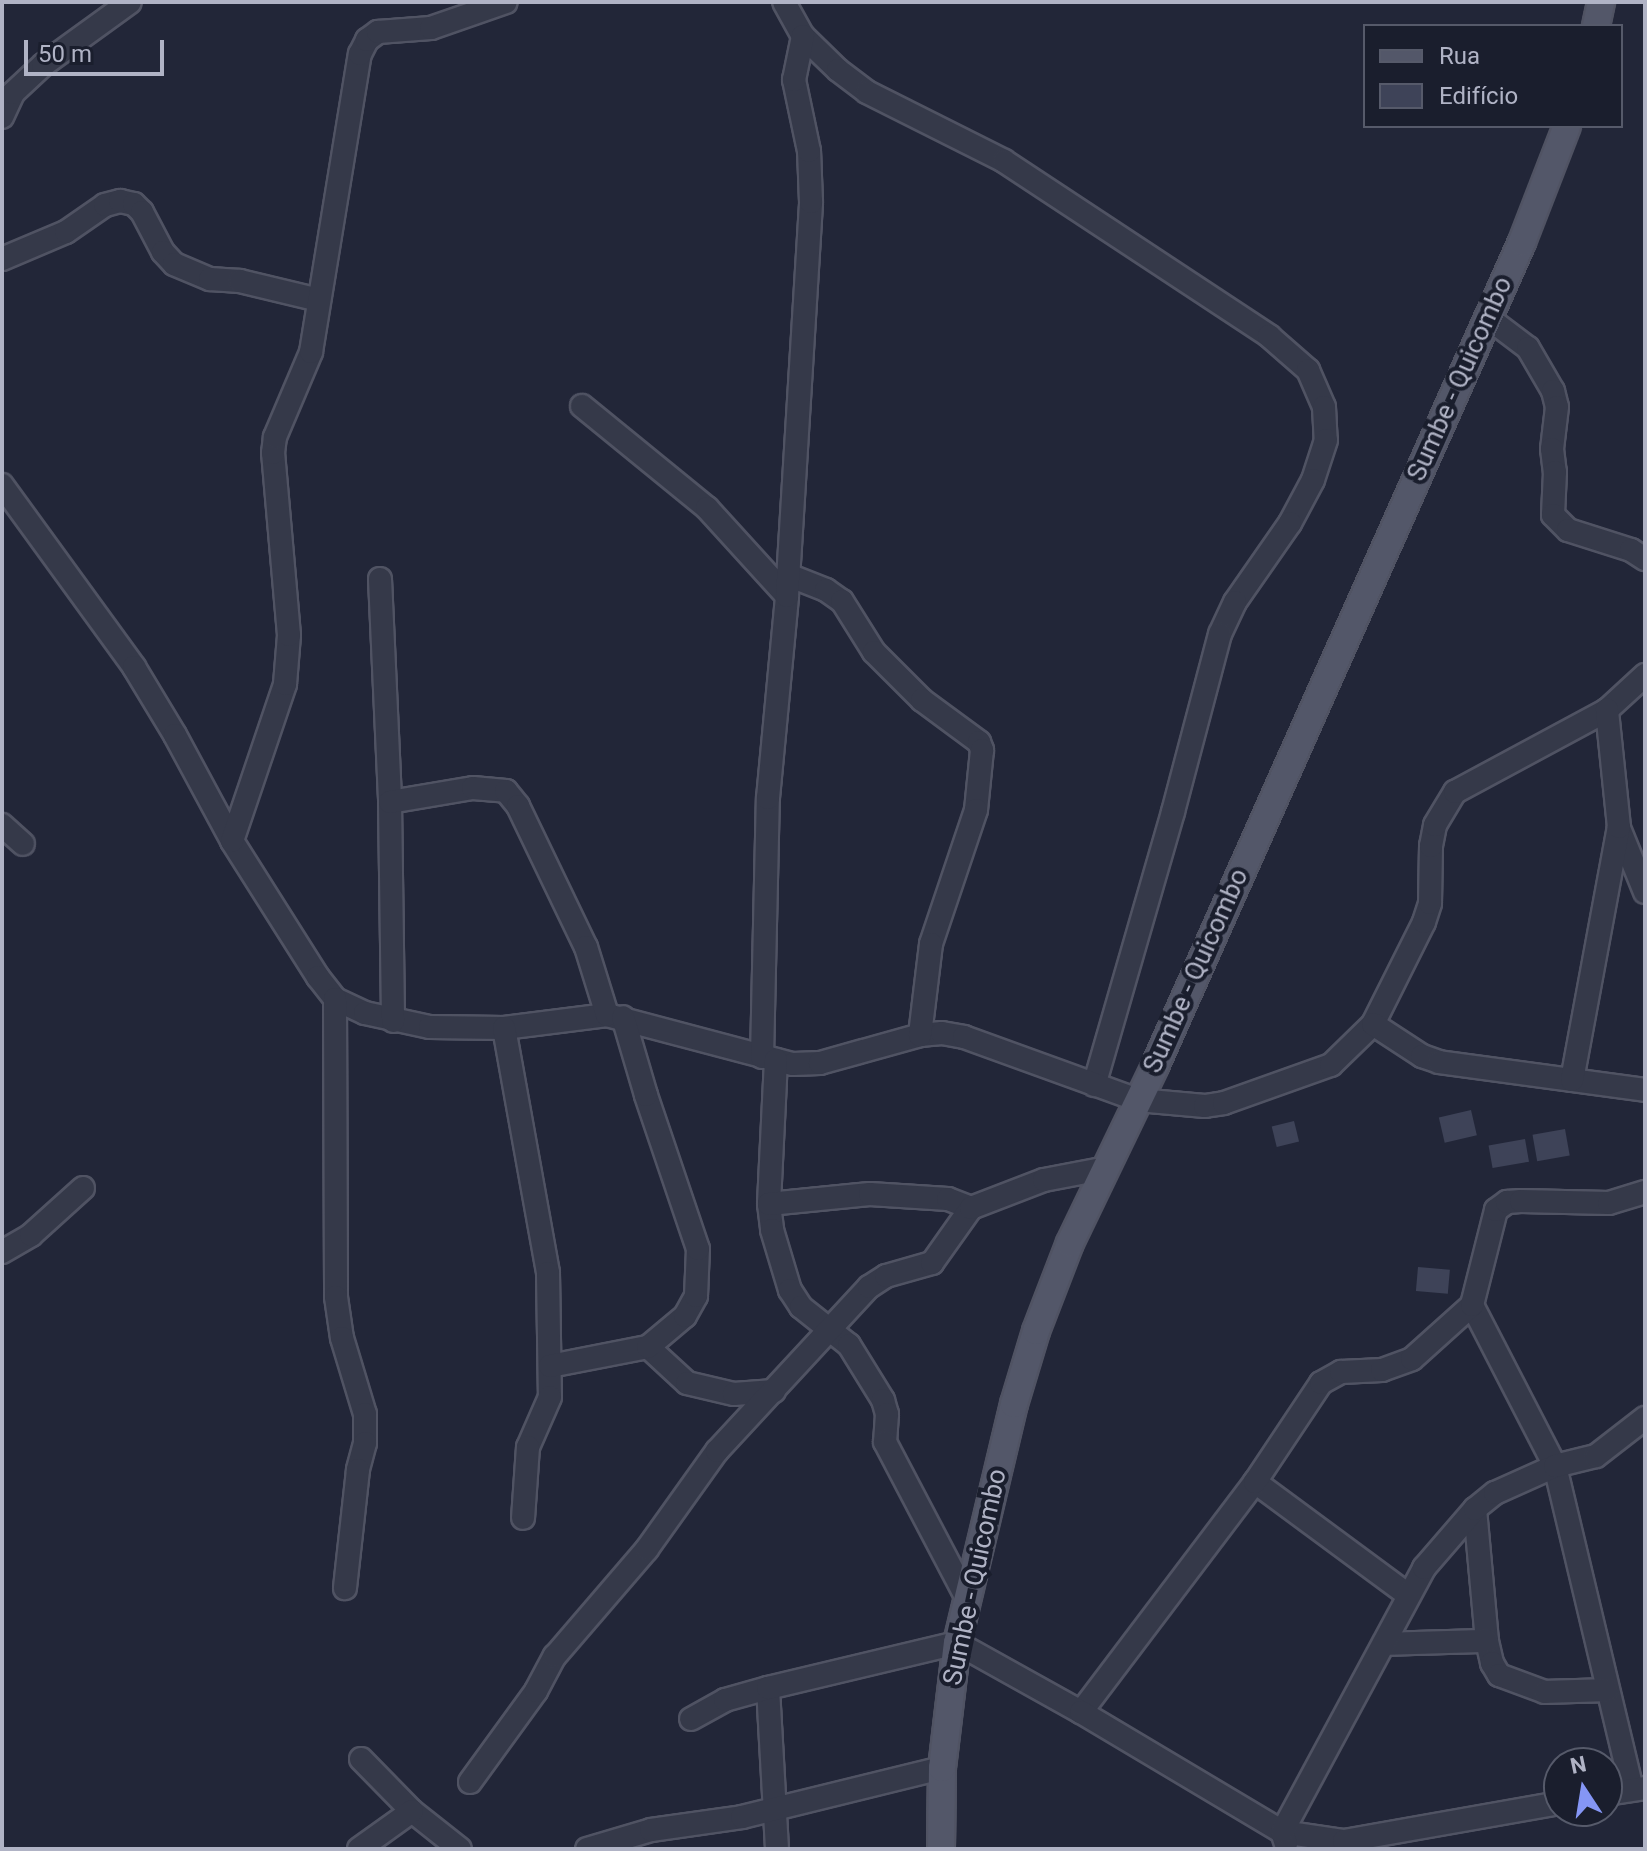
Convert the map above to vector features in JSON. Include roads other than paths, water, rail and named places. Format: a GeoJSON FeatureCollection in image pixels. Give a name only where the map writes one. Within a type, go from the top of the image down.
{"type":"FeatureCollection","features":[{"type":"Feature","properties":{"kind":"main road"},"geometry":{"type":"LineString","coordinates":[[1596,24],[1601,2]]}},
{"type":"Feature","properties":{"kind":"main road","name":"Sumbe - Quicombo"},"geometry":{"type":"LineString","coordinates":[[941,1849],[942,1768],[957,1643],[966,1596],[1036,1331],[1070,1243],[1138,1100],[1522,242],[1566,128]]}},
{"type":"Feature","properties":{"kind":"street"},"geometry":{"type":"LineString","coordinates":[[2,117],[13,93],[43,65],[130,2]]}},
{"type":"Feature","properties":{"kind":"street"},"geometry":{"type":"LineString","coordinates":[[232,841],[285,684],[289,635],[273,453],[282,418],[311,352],[360,54],[367,40],[378,32],[431,28],[506,2]]}},
{"type":"Feature","properties":{"kind":"street"},"geometry":{"type":"LineString","coordinates":[[784,2],[803,36],[838,70],[867,92],[1004,161],[1269,336],[1308,370],[1324,407],[1326,440],[1313,480],[1290,523],[1235,602],[1220,634],[1094,1085]]}},
{"type":"Feature","properties":{"kind":"street"},"geometry":{"type":"LineString","coordinates":[[803,36],[794,80],[809,151],[811,202],[787,585],[768,798],[769,1204],[772,1230],[790,1290],[801,1307],[853,1350],[883,1400],[887,1414],[885,1442],[966,1596]]}},
{"type":"Feature","properties":{"kind":"street"},"geometry":{"type":"LineString","coordinates":[[2,259],[66,232],[105,205],[120,201],[134,204],[142,212],[163,252],[174,264],[210,279],[240,281],[319,300]]}},
{"type":"Feature","properties":{"kind":"street"},"geometry":{"type":"LineString","coordinates":[[1487,317],[1528,348],[1553,391],[1557,407],[1552,449],[1555,472],[1553,515],[1568,530],[1631,550],[1645,559]]}},
{"type":"Feature","properties":{"kind":"street"},"geometry":{"type":"LineString","coordinates":[[582,406],[707,508],[787,585],[826,590],[842,601],[874,652],[922,700],[979,742],[982,750],[976,810],[931,944],[920,1035]]}},
{"type":"Feature","properties":{"kind":"street"},"geometry":{"type":"LineString","coordinates":[[2,485],[134,667],[299,952],[335,999],[393,1021],[430,1027],[504,1028],[615,1016],[793,1064],[820,1063],[920,1035],[942,1033],[964,1037],[1138,1100],[1205,1106],[1224,1103],[1331,1065],[1373,1024],[1430,903],[1431,846],[1435,825],[1448,801],[1473,779],[1607,710],[1645,675]]}},
{"type":"Feature","properties":{"kind":"street"},"geometry":{"type":"LineString","coordinates":[[380,579],[390,802],[393,1021]]}},
{"type":"Feature","properties":{"kind":"street"},"geometry":{"type":"LineString","coordinates":[[1607,710],[1619,827],[1645,892]]}},
{"type":"Feature","properties":{"kind":"street"},"geometry":{"type":"LineString","coordinates":[[390,802],[473,788],[506,791],[518,806],[586,947],[615,1016],[698,1249],[696,1296],[685,1316],[648,1347],[550,1366]]}},
{"type":"Feature","properties":{"kind":"street"},"geometry":{"type":"LineString","coordinates":[[2,825],[23,844]]}},
{"type":"Feature","properties":{"kind":"street"},"geometry":{"type":"LineString","coordinates":[[1572,1080],[1619,827]]}},
{"type":"Feature","properties":{"kind":"street"},"geometry":{"type":"LineString","coordinates":[[335,999],[336,1297],[342,1338],[365,1414],[365,1443],[358,1470],[345,1588]]}},
{"type":"Feature","properties":{"kind":"street"},"geometry":{"type":"LineString","coordinates":[[1373,1024],[1422,1056],[1439,1062],[1645,1090]]}},
{"type":"Feature","properties":{"kind":"street"},"geometry":{"type":"LineString","coordinates":[[504,1028],[547,1254],[549,1405],[536,1424],[528,1447],[523,1518]]}},
{"type":"Feature","properties":{"kind":"street"},"geometry":{"type":"LineString","coordinates":[[470,1782],[536,1691],[555,1656],[647,1549],[717,1451],[877,1281],[932,1263],[971,1208],[1044,1180],[1107,1168]]}},
{"type":"Feature","properties":{"kind":"street"},"geometry":{"type":"LineString","coordinates":[[2,1252],[31,1235],[83,1188]]}},
{"type":"Feature","properties":{"kind":"street"},"geometry":{"type":"LineString","coordinates":[[1081,1712],[1255,1482],[1321,1383],[1341,1372],[1382,1370],[1412,1359],[1472,1305],[1496,1210],[1507,1202],[1609,1203],[1645,1192]]}},
{"type":"Feature","properties":{"kind":"street"},"geometry":{"type":"LineString","coordinates":[[769,1204],[870,1194],[948,1199],[971,1208]]}},
{"type":"Feature","properties":{"kind":"street"},"geometry":{"type":"LineString","coordinates":[[1472,1305],[1555,1466],[1607,1690],[1638,1789]]}},
{"type":"Feature","properties":{"kind":"street"},"geometry":{"type":"LineString","coordinates":[[648,1347],[687,1383],[734,1394],[774,1391]]}},
{"type":"Feature","properties":{"kind":"street"},"geometry":{"type":"LineString","coordinates":[[1285,1841],[1424,1568],[1475,1509],[1495,1493],[1555,1466],[1596,1456],[1645,1418]]}},
{"type":"Feature","properties":{"kind":"street"},"geometry":{"type":"LineString","coordinates":[[1255,1482],[1408,1595]]}},
{"type":"Feature","properties":{"kind":"street"},"geometry":{"type":"LineString","coordinates":[[1475,1509],[1487,1641],[1492,1663],[1499,1675],[1545,1692],[1607,1690]]}},
{"type":"Feature","properties":{"kind":"street"},"geometry":{"type":"LineString","coordinates":[[1384,1644],[1487,1641]]}},
{"type":"Feature","properties":{"kind":"street"},"geometry":{"type":"LineString","coordinates":[[691,1719],[725,1700],[957,1643],[1081,1712],[1285,1841],[1344,1841],[1543,1806]]}},
{"type":"Feature","properties":{"kind":"street"},"geometry":{"type":"LineString","coordinates":[[768,1688],[777,1849]]}},
{"type":"Feature","properties":{"kind":"street"},"geometry":{"type":"LineString","coordinates":[[361,1759],[412,1811],[460,1849]]}},
{"type":"Feature","properties":{"kind":"street"},"geometry":{"type":"LineString","coordinates":[[587,1849],[660,1828],[733,1819],[942,1768]]}},
{"type":"Feature","properties":{"kind":"street"},"geometry":{"type":"LineString","coordinates":[[359,1849],[412,1811]]}}]}
